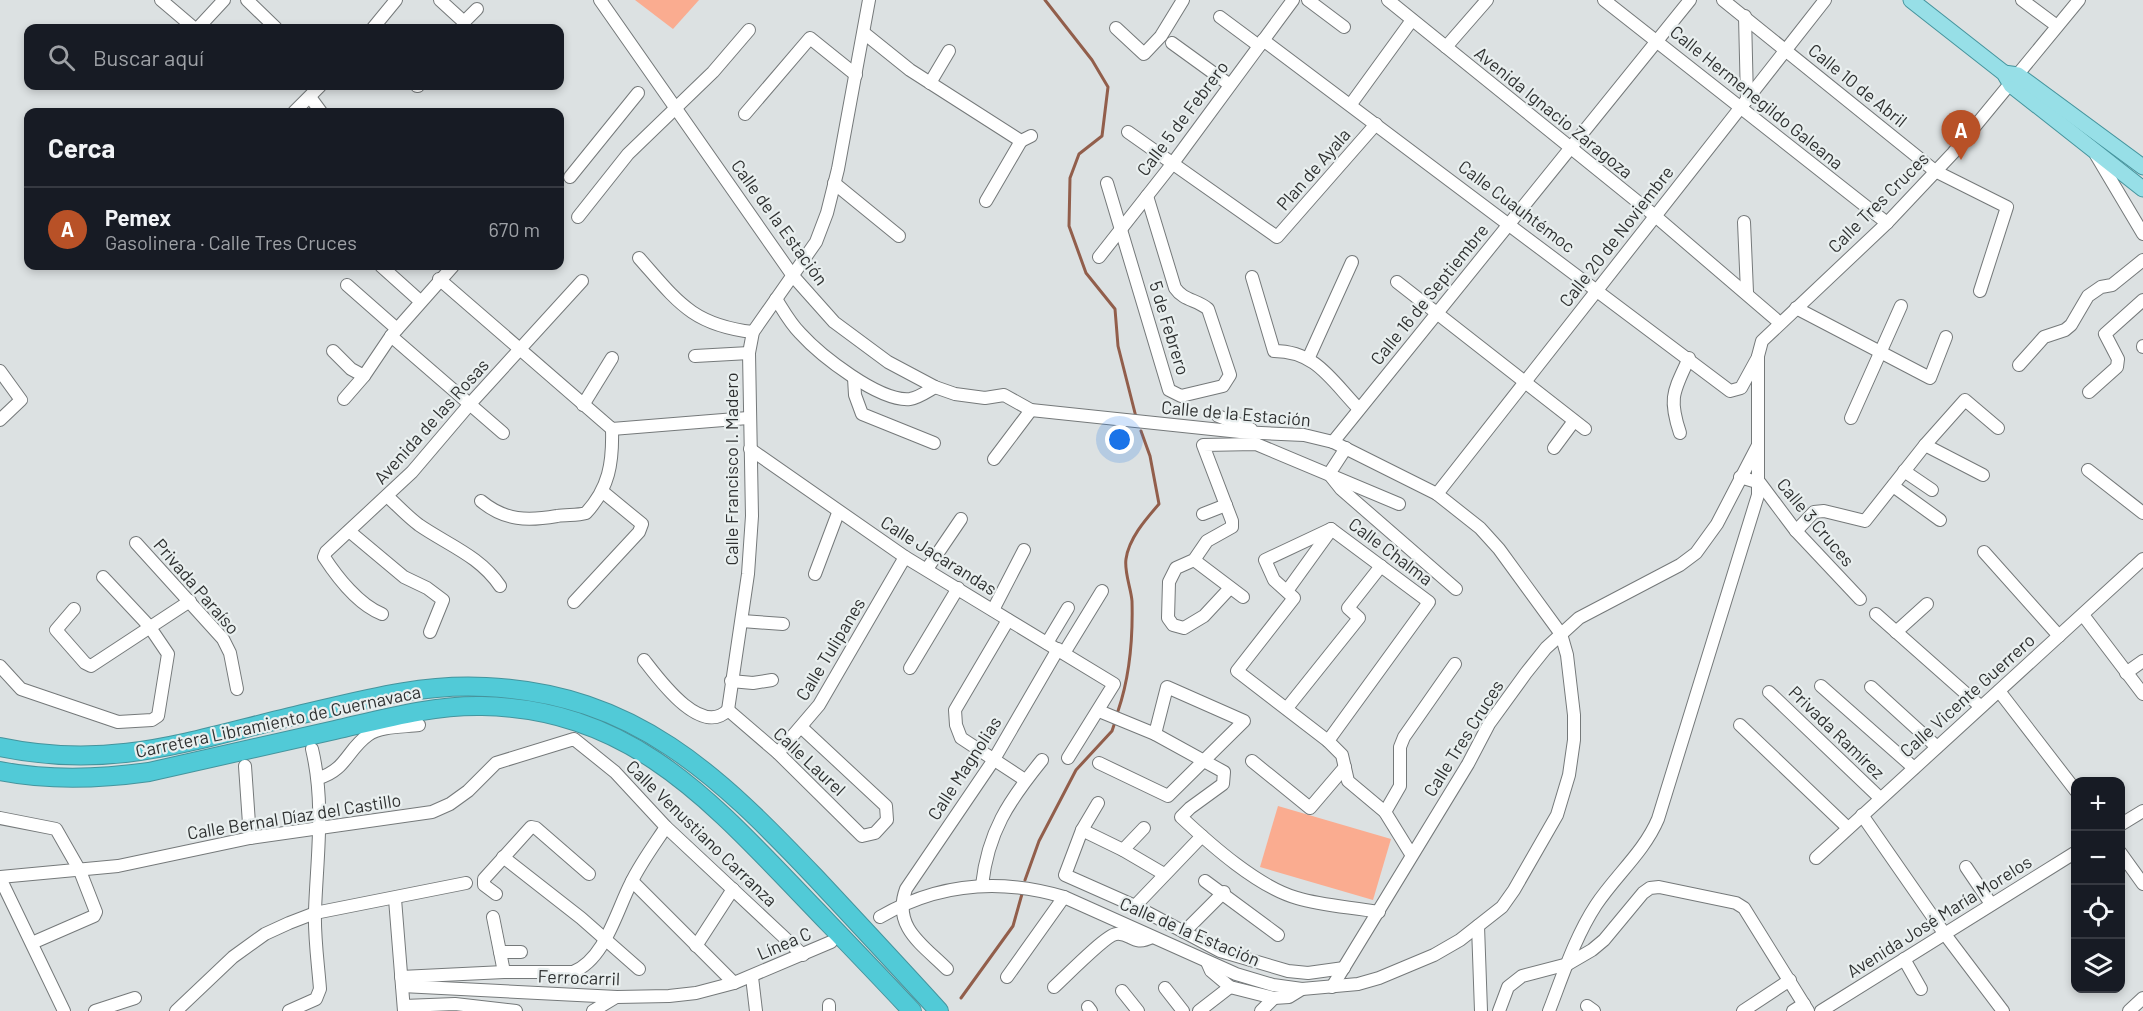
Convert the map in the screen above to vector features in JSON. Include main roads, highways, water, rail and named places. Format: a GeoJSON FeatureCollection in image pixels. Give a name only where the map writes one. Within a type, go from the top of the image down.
{"type":"FeatureCollection","features":[{"type":"Feature","properties":{"kind":"highway","name":"Carretera Libramiento de Cuernavaca"},"geometry":{"type":"LineString","coordinates":[[0,747],[62,757],[152,752],[414,690],[484,686],[523,690],[577,702],[605,711],[652,734],[688,756],[719,781],[754,812],[939,1011]]}},
{"type":"Feature","properties":{"kind":"highway","name":"Carretera Libramiento de Cuernavaca"},"geometry":{"type":"LineString","coordinates":[[0,771],[61,778],[112,777],[149,772],[389,717],[455,708],[482,706],[570,719],[598,728],[643,752],[707,800],[912,1011]]}},
{"type":"Feature","properties":{"kind":"main road"},"geometry":{"type":"LineString","coordinates":[[1911,0],[2011,78],[2094,151],[2143,189]]}},
{"type":"Feature","properties":{"kind":"main road"},"geometry":{"type":"LineString","coordinates":[[2011,78],[2136,157],[2143,167]]}},
{"type":"Feature","properties":{"kind":"waterway"},"geometry":{"type":"LineString","coordinates":[[1045,0],[1092,60],[1108,87],[1102,136],[1079,154],[1070,178],[1069,226],[1086,273],[1115,309],[1118,346],[1136,417]]}},
{"type":"Feature","properties":{"kind":"waterway"},"geometry":{"type":"LineString","coordinates":[[1118,711],[1128,671],[1132,629],[1132,601],[1126,559],[1134,536],[1159,504],[1150,456],[1141,431]]}},
{"type":"Feature","properties":{"kind":"waterway"},"geometry":{"type":"LineString","coordinates":[[1025,880],[1039,841],[1076,770],[1112,731],[1114,725]]}},
{"type":"Feature","properties":{"kind":"waterway"},"geometry":{"type":"LineString","coordinates":[[961,998],[1013,926],[1022,894]]}},
{"type":"Feature","properties":{"kind":"place","name":"Pemex"},"geometry":{"type":"Point","coordinates":[1961,160]}}]}
